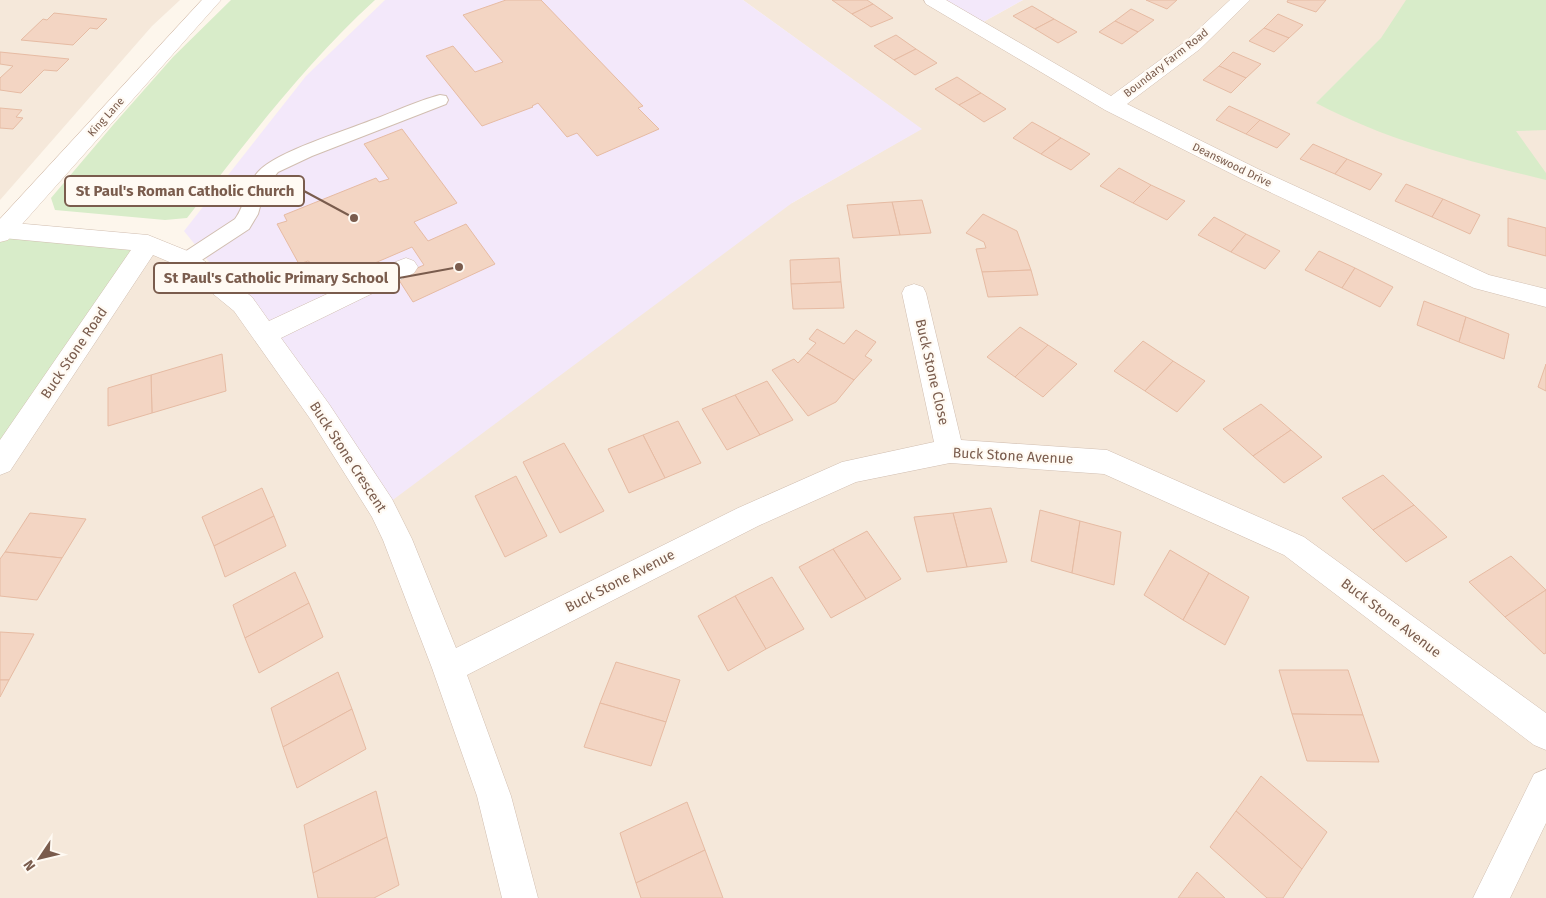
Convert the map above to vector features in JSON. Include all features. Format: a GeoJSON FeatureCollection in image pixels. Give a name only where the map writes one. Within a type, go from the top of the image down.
{"type":"FeatureCollection","features":[{"type":"Feature","properties":{"kind":"street","name":"King Lane"},"geometry":{"type":"LineString","coordinates":[[2,232],[212,0]]}},
{"type":"Feature","properties":{"kind":"street","name":"Deanswood Drive"},"geometry":{"type":"LineString","coordinates":[[933,0],[1112,105],[1250,174],[1483,282],[1546,298]]}},
{"type":"Feature","properties":{"kind":"street","name":"Boundary Farm Road"},"geometry":{"type":"LineString","coordinates":[[1112,105],[1193,45],[1241,0]]}},
{"type":"Feature","properties":{"kind":"street","name":"Buck Stone Crescent"},"geometry":{"type":"LineString","coordinates":[[2,232],[148,243],[187,260],[243,304],[320,412],[382,508],[397,539],[448,668],[494,796],[520,898]]}},
{"type":"Feature","properties":{"kind":"street","name":"Buck Stone Road"},"geometry":{"type":"LineString","coordinates":[[0,463],[148,243]]}},
{"type":"Feature","properties":{"kind":"street"},"geometry":{"type":"LineString","coordinates":[[264,334],[406,267]]}},
{"type":"Feature","properties":{"kind":"street","name":"Buck Stone Close"},"geometry":{"type":"LineString","coordinates":[[914,293],[950,451]]}},
{"type":"Feature","properties":{"kind":"street","name":"Buck Stone Avenue"},"geometry":{"type":"LineString","coordinates":[[448,668],[748,517],[852,471],[950,451],[1107,462],[1294,546],[1546,733]]}},
{"type":"Feature","properties":{"kind":"street"},"geometry":{"type":"LineString","coordinates":[[1491,898],[1546,786]]}},
{"type":"Feature","properties":{"kind":"lane"},"geometry":{"type":"LineString","coordinates":[[187,260],[242,224],[249,214],[256,188],[262,177],[272,168],[306,152],[440,100]]}},
{"type":"Feature","properties":{"kind":"shaded area"},"geometry":{"type":"Polygon","coordinates":[[[0,0],[180,0],[152,26],[0,200],[0,0]]]}},
{"type":"Feature","properties":{"kind":"shaded area"},"geometry":{"type":"Polygon","coordinates":[[[385,0],[743,0],[922,129],[792,203],[382,508],[243,304],[184,231],[306,76],[385,0]]]}},
{"type":"Feature","properties":{"kind":"shaded area"},"geometry":{"type":"Polygon","coordinates":[[[743,0],[933,0],[976,26],[1023,0],[1546,0],[1546,898],[0,898],[0,463],[148,243],[243,304],[792,203],[921,129],[743,0]]]}},
{"type":"Feature","properties":{"kind":"shaded area"},"geometry":{"type":"Polygon","coordinates":[[[933,0],[1023,0],[976,26],[933,0]]]}},
{"type":"Feature","properties":{"kind":"green space"},"geometry":{"type":"Polygon","coordinates":[[[231,0],[375,0],[324,51],[276,105],[187,218],[165,220],[55,210],[51,198],[173,57],[231,0]]]}},
{"type":"Feature","properties":{"kind":"green space"},"geometry":{"type":"Polygon","coordinates":[[[1406,0],[1546,0],[1546,130],[1516,131],[1546,173],[1546,180],[1428,149],[1372,129],[1316,103],[1381,38],[1406,0]]]}},
{"type":"Feature","properties":{"kind":"green space"},"geometry":{"type":"Polygon","coordinates":[[[0,234],[148,243],[0,463],[0,234]]]}},
{"type":"Feature","properties":{"kind":"building"},"geometry":{"type":"Polygon","coordinates":[[[506,0],[541,0],[643,106],[638,108],[659,129],[597,156],[577,133],[567,137],[538,103],[533,107],[482,126],[426,56],[453,46],[475,72],[503,62],[463,15],[506,0]]]}},
{"type":"Feature","properties":{"kind":"building"},"geometry":{"type":"Polygon","coordinates":[[[832,0],[867,0],[873,4],[852,14],[832,0]]]}},
{"type":"Feature","properties":{"kind":"building"},"geometry":{"type":"Polygon","coordinates":[[[1146,0],[1177,0],[1167,9],[1146,0]]]}},
{"type":"Feature","properties":{"kind":"building"},"geometry":{"type":"Polygon","coordinates":[[[1288,0],[1326,0],[1316,12],[1287,2],[1288,0]]]}},
{"type":"Feature","properties":{"kind":"building"},"geometry":{"type":"Polygon","coordinates":[[[873,4],[893,18],[871,27],[852,14],[873,4]]]}},
{"type":"Feature","properties":{"kind":"building"},"geometry":{"type":"Polygon","coordinates":[[[1032,6],[1054,19],[1035,29],[1013,16],[1032,6]]]}},
{"type":"Feature","properties":{"kind":"building"},"geometry":{"type":"Polygon","coordinates":[[[1131,9],[1154,20],[1138,32],[1115,21],[1131,9]]]}},
{"type":"Feature","properties":{"kind":"building"},"geometry":{"type":"Polygon","coordinates":[[[54,13],[107,19],[97,29],[90,28],[73,45],[21,40],[43,19],[47,20],[54,13]]]}},
{"type":"Feature","properties":{"kind":"building"},"geometry":{"type":"Polygon","coordinates":[[[1278,14],[1303,25],[1289,38],[1264,28],[1278,14]]]}},
{"type":"Feature","properties":{"kind":"building"},"geometry":{"type":"Polygon","coordinates":[[[1054,19],[1077,32],[1058,43],[1035,29],[1054,19]]]}},
{"type":"Feature","properties":{"kind":"building"},"geometry":{"type":"Polygon","coordinates":[[[1115,21],[1138,32],[1122,44],[1099,32],[1115,21]]]}},
{"type":"Feature","properties":{"kind":"building"},"geometry":{"type":"Polygon","coordinates":[[[1264,28],[1289,38],[1274,52],[1249,41],[1264,28]]]}},
{"type":"Feature","properties":{"kind":"building"},"geometry":{"type":"Polygon","coordinates":[[[896,35],[916,49],[894,60],[874,46],[896,35]]]}},
{"type":"Feature","properties":{"kind":"building"},"geometry":{"type":"Polygon","coordinates":[[[916,49],[937,63],[915,75],[894,60],[916,49]]]}},
{"type":"Feature","properties":{"kind":"building"},"geometry":{"type":"Polygon","coordinates":[[[0,52],[69,59],[57,71],[44,70],[21,93],[0,90],[0,78],[13,66],[0,64],[0,52]]]}},
{"type":"Feature","properties":{"kind":"building"},"geometry":{"type":"Polygon","coordinates":[[[1233,52],[1261,64],[1246,78],[1219,66],[1233,52]]]}},
{"type":"Feature","properties":{"kind":"building"},"geometry":{"type":"Polygon","coordinates":[[[1219,66],[1246,78],[1231,93],[1203,80],[1219,66]]]}},
{"type":"Feature","properties":{"kind":"building"},"geometry":{"type":"Polygon","coordinates":[[[957,77],[981,93],[959,105],[935,89],[957,77]]]}},
{"type":"Feature","properties":{"kind":"building"},"geometry":{"type":"Polygon","coordinates":[[[981,93],[1006,109],[984,122],[959,105],[981,93]]]}},
{"type":"Feature","properties":{"kind":"building"},"geometry":{"type":"Polygon","coordinates":[[[1229,106],[1260,120],[1246,134],[1216,120],[1229,106]]]}},
{"type":"Feature","properties":{"kind":"building"},"geometry":{"type":"Polygon","coordinates":[[[0,108],[22,110],[16,117],[23,118],[13,129],[0,128],[0,108]]]}},
{"type":"Feature","properties":{"kind":"building"},"geometry":{"type":"Polygon","coordinates":[[[1260,120],[1290,134],[1277,148],[1246,134],[1260,120]]]}},
{"type":"Feature","properties":{"kind":"building"},"geometry":{"type":"Polygon","coordinates":[[[1032,122],[1061,138],[1041,154],[1013,138],[1032,122]]]}},
{"type":"Feature","properties":{"kind":"building"},"geometry":{"type":"Polygon","coordinates":[[[402,129],[457,203],[414,222],[428,241],[466,224],[495,264],[413,302],[397,277],[424,265],[412,247],[354,272],[350,267],[326,268],[316,266],[308,261],[299,264],[277,224],[287,221],[284,215],[376,178],[379,182],[389,179],[364,144],[402,129]]]}},
{"type":"Feature","properties":{"kind":"building"},"geometry":{"type":"Polygon","coordinates":[[[1061,138],[1090,154],[1071,170],[1041,154],[1061,138]]]}},
{"type":"Feature","properties":{"kind":"building"},"geometry":{"type":"Polygon","coordinates":[[[1313,144],[1347,159],[1335,174],[1300,159],[1313,144]]]}},
{"type":"Feature","properties":{"kind":"building"},"geometry":{"type":"Polygon","coordinates":[[[1347,159],[1382,174],[1370,190],[1335,174],[1347,159]]]}},
{"type":"Feature","properties":{"kind":"building"},"geometry":{"type":"Polygon","coordinates":[[[1119,168],[1151,185],[1133,203],[1100,186],[1119,168]]]}},
{"type":"Feature","properties":{"kind":"building"},"geometry":{"type":"Polygon","coordinates":[[[1406,184],[1443,199],[1432,217],[1395,201],[1406,184]]]}},
{"type":"Feature","properties":{"kind":"building"},"geometry":{"type":"Polygon","coordinates":[[[1151,185],[1185,201],[1167,220],[1133,203],[1151,185]]]}},
{"type":"Feature","properties":{"kind":"building"},"geometry":{"type":"Polygon","coordinates":[[[1443,199],[1480,215],[1470,234],[1432,217],[1443,199]]]}},
{"type":"Feature","properties":{"kind":"building"},"geometry":{"type":"Polygon","coordinates":[[[922,200],[931,233],[900,235],[892,202],[922,200]]]}},
{"type":"Feature","properties":{"kind":"building"},"geometry":{"type":"Polygon","coordinates":[[[892,202],[900,235],[853,238],[847,205],[892,202]]]}},
{"type":"Feature","properties":{"kind":"building"},"geometry":{"type":"Polygon","coordinates":[[[983,214],[1017,231],[1031,270],[982,272],[976,249],[986,248],[984,242],[966,233],[983,214]]]}},
{"type":"Feature","properties":{"kind":"building"},"geometry":{"type":"Polygon","coordinates":[[[1214,217],[1246,234],[1231,252],[1198,235],[1214,217]]]}},
{"type":"Feature","properties":{"kind":"building"},"geometry":{"type":"Polygon","coordinates":[[[1508,218],[1546,228],[1546,256],[1508,246],[1508,218]]]}},
{"type":"Feature","properties":{"kind":"building"},"geometry":{"type":"Polygon","coordinates":[[[1246,234],[1280,251],[1265,269],[1231,252],[1246,234]]]}},
{"type":"Feature","properties":{"kind":"building"},"geometry":{"type":"Polygon","coordinates":[[[1319,251],[1355,268],[1342,288],[1305,270],[1319,251]]]}},
{"type":"Feature","properties":{"kind":"building"},"geometry":{"type":"Polygon","coordinates":[[[839,258],[841,282],[791,284],[790,260],[839,258]]]}},
{"type":"Feature","properties":{"kind":"building"},"geometry":{"type":"Polygon","coordinates":[[[1355,268],[1393,287],[1380,307],[1342,288],[1355,268]]]}},
{"type":"Feature","properties":{"kind":"building"},"geometry":{"type":"Polygon","coordinates":[[[1031,270],[1038,295],[988,297],[982,272],[1031,270]]]}},
{"type":"Feature","properties":{"kind":"building"},"geometry":{"type":"Polygon","coordinates":[[[841,282],[844,308],[793,309],[791,284],[841,282]]]}},
{"type":"Feature","properties":{"kind":"building"},"geometry":{"type":"Polygon","coordinates":[[[1424,301],[1466,317],[1459,342],[1417,325],[1424,301]]]}},
{"type":"Feature","properties":{"kind":"building"},"geometry":{"type":"Polygon","coordinates":[[[1466,317],[1509,334],[1504,359],[1459,342],[1466,317]]]}},
{"type":"Feature","properties":{"kind":"building"},"geometry":{"type":"Polygon","coordinates":[[[1020,327],[1048,345],[1015,377],[987,357],[1020,327]]]}},
{"type":"Feature","properties":{"kind":"building"},"geometry":{"type":"Polygon","coordinates":[[[817,329],[844,344],[856,330],[876,342],[865,356],[872,360],[854,380],[807,353],[816,343],[809,339],[817,329]]]}},
{"type":"Feature","properties":{"kind":"building"},"geometry":{"type":"Polygon","coordinates":[[[1143,341],[1173,361],[1145,391],[1114,371],[1143,341]]]}},
{"type":"Feature","properties":{"kind":"building"},"geometry":{"type":"Polygon","coordinates":[[[1048,345],[1077,364],[1043,397],[1015,377],[1048,345]]]}},
{"type":"Feature","properties":{"kind":"building"},"geometry":{"type":"Polygon","coordinates":[[[807,353],[854,380],[836,402],[808,416],[772,370],[794,359],[798,363],[807,353]]]}},
{"type":"Feature","properties":{"kind":"building"},"geometry":{"type":"Polygon","coordinates":[[[222,354],[226,391],[152,413],[151,375],[222,354]]]}},
{"type":"Feature","properties":{"kind":"building"},"geometry":{"type":"Polygon","coordinates":[[[1173,361],[1205,381],[1177,412],[1145,391],[1173,361]]]}},
{"type":"Feature","properties":{"kind":"building"},"geometry":{"type":"Polygon","coordinates":[[[1546,364],[1546,391],[1538,387],[1546,364]]]}},
{"type":"Feature","properties":{"kind":"building"},"geometry":{"type":"Polygon","coordinates":[[[151,375],[152,413],[108,426],[108,388],[151,375]]]}},
{"type":"Feature","properties":{"kind":"building"},"geometry":{"type":"Polygon","coordinates":[[[767,381],[793,420],[760,435],[735,395],[767,381]]]}},
{"type":"Feature","properties":{"kind":"building"},"geometry":{"type":"Polygon","coordinates":[[[735,395],[760,435],[727,450],[702,409],[735,395]]]}},
{"type":"Feature","properties":{"kind":"building"},"geometry":{"type":"Polygon","coordinates":[[[1261,404],[1291,430],[1253,456],[1223,429],[1261,404]]]}},
{"type":"Feature","properties":{"kind":"building"},"geometry":{"type":"Polygon","coordinates":[[[678,421],[701,463],[665,478],[643,435],[678,421]]]}},
{"type":"Feature","properties":{"kind":"building"},"geometry":{"type":"Polygon","coordinates":[[[1291,430],[1322,457],[1284,483],[1253,456],[1291,430]]]}},
{"type":"Feature","properties":{"kind":"building"},"geometry":{"type":"Polygon","coordinates":[[[643,435],[665,478],[629,493],[608,449],[643,435]]]}},
{"type":"Feature","properties":{"kind":"building"},"geometry":{"type":"Polygon","coordinates":[[[564,443],[604,511],[560,533],[523,462],[564,443]]]}},
{"type":"Feature","properties":{"kind":"building"},"geometry":{"type":"Polygon","coordinates":[[[1383,475],[1414,505],[1373,530],[1342,498],[1383,475]]]}},
{"type":"Feature","properties":{"kind":"building"},"geometry":{"type":"Polygon","coordinates":[[[516,476],[547,536],[505,557],[475,496],[516,476]]]}},
{"type":"Feature","properties":{"kind":"building"},"geometry":{"type":"Polygon","coordinates":[[[262,488],[274,516],[214,546],[202,517],[262,488]]]}},
{"type":"Feature","properties":{"kind":"building"},"geometry":{"type":"Polygon","coordinates":[[[1414,505],[1447,537],[1406,562],[1373,530],[1414,505]]]}},
{"type":"Feature","properties":{"kind":"building"},"geometry":{"type":"Polygon","coordinates":[[[991,508],[1007,562],[967,567],[953,513],[991,508]]]}},
{"type":"Feature","properties":{"kind":"building"},"geometry":{"type":"Polygon","coordinates":[[[1040,510],[1080,521],[1072,573],[1031,561],[1040,510]]]}},
{"type":"Feature","properties":{"kind":"building"},"geometry":{"type":"Polygon","coordinates":[[[30,513],[86,519],[62,558],[5,552],[30,513]]]}},
{"type":"Feature","properties":{"kind":"building"},"geometry":{"type":"Polygon","coordinates":[[[953,513],[967,567],[927,572],[914,517],[953,513]]]}},
{"type":"Feature","properties":{"kind":"building"},"geometry":{"type":"Polygon","coordinates":[[[274,516],[286,546],[225,577],[214,546],[274,516]]]}},
{"type":"Feature","properties":{"kind":"building"},"geometry":{"type":"Polygon","coordinates":[[[1080,521],[1121,532],[1114,585],[1072,573],[1080,521]]]}},
{"type":"Feature","properties":{"kind":"building"},"geometry":{"type":"Polygon","coordinates":[[[867,531],[901,579],[866,599],[833,549],[867,531]]]}},
{"type":"Feature","properties":{"kind":"building"},"geometry":{"type":"Polygon","coordinates":[[[833,549],[866,599],[831,618],[799,567],[833,549]]]}},
{"type":"Feature","properties":{"kind":"building"},"geometry":{"type":"Polygon","coordinates":[[[1170,550],[1209,573],[1183,620],[1144,595],[1170,550]]]}},
{"type":"Feature","properties":{"kind":"building"},"geometry":{"type":"Polygon","coordinates":[[[5,552],[62,558],[37,600],[0,596],[0,559],[5,552]]]}},
{"type":"Feature","properties":{"kind":"building"},"geometry":{"type":"Polygon","coordinates":[[[1511,556],[1546,590],[1505,617],[1469,582],[1511,556]]]}},
{"type":"Feature","properties":{"kind":"building"},"geometry":{"type":"Polygon","coordinates":[[[295,572],[309,603],[245,638],[233,605],[295,572]]]}},
{"type":"Feature","properties":{"kind":"building"},"geometry":{"type":"Polygon","coordinates":[[[1209,573],[1249,597],[1225,645],[1183,620],[1209,573]]]}},
{"type":"Feature","properties":{"kind":"building"},"geometry":{"type":"Polygon","coordinates":[[[772,577],[804,629],[766,649],[735,596],[772,577]]]}},
{"type":"Feature","properties":{"kind":"building"},"geometry":{"type":"Polygon","coordinates":[[[1546,590],[1546,653],[1544,654],[1505,617],[1546,590]]]}},
{"type":"Feature","properties":{"kind":"building"},"geometry":{"type":"Polygon","coordinates":[[[735,596],[766,649],[728,671],[698,616],[735,596]]]}},
{"type":"Feature","properties":{"kind":"building"},"geometry":{"type":"Polygon","coordinates":[[[309,603],[323,637],[259,673],[245,638],[309,603]]]}},
{"type":"Feature","properties":{"kind":"building"},"geometry":{"type":"Polygon","coordinates":[[[0,632],[34,634],[9,680],[0,680],[0,632]]]}},
{"type":"Feature","properties":{"kind":"building"},"geometry":{"type":"Polygon","coordinates":[[[616,662],[680,680],[666,722],[600,703],[616,662]]]}},
{"type":"Feature","properties":{"kind":"building"},"geometry":{"type":"Polygon","coordinates":[[[1279,670],[1348,670],[1363,715],[1292,714],[1279,670]]]}},
{"type":"Feature","properties":{"kind":"building"},"geometry":{"type":"Polygon","coordinates":[[[338,672],[352,709],[283,747],[271,708],[338,672]]]}},
{"type":"Feature","properties":{"kind":"building"},"geometry":{"type":"Polygon","coordinates":[[[0,680],[9,680],[0,697],[0,680]]]}},
{"type":"Feature","properties":{"kind":"building"},"geometry":{"type":"Polygon","coordinates":[[[600,703],[666,722],[651,766],[584,747],[600,703]]]}},
{"type":"Feature","properties":{"kind":"building"},"geometry":{"type":"Polygon","coordinates":[[[352,709],[366,749],[297,788],[283,747],[352,709]]]}},
{"type":"Feature","properties":{"kind":"building"},"geometry":{"type":"Polygon","coordinates":[[[1292,714],[1363,715],[1379,762],[1307,761],[1292,714]]]}},
{"type":"Feature","properties":{"kind":"building"},"geometry":{"type":"Polygon","coordinates":[[[1261,776],[1327,832],[1302,869],[1236,811],[1261,776]]]}},
{"type":"Feature","properties":{"kind":"building"},"geometry":{"type":"Polygon","coordinates":[[[376,791],[387,837],[313,873],[304,825],[376,791]]]}},
{"type":"Feature","properties":{"kind":"building"},"geometry":{"type":"Polygon","coordinates":[[[687,802],[705,850],[636,883],[620,833],[687,802]]]}},
{"type":"Feature","properties":{"kind":"building"},"geometry":{"type":"Polygon","coordinates":[[[1236,811],[1302,869],[1283,898],[1267,898],[1210,847],[1236,811]]]}},
{"type":"Feature","properties":{"kind":"building"},"geometry":{"type":"Polygon","coordinates":[[[387,837],[399,885],[374,898],[318,898],[313,873],[387,837]]]}},
{"type":"Feature","properties":{"kind":"building"},"geometry":{"type":"Polygon","coordinates":[[[705,850],[723,898],[641,898],[636,883],[705,850]]]}},
{"type":"Feature","properties":{"kind":"building"},"geometry":{"type":"Polygon","coordinates":[[[1197,872],[1225,898],[1178,898],[1197,872]]]}},
{"type":"Feature","properties":{"kind":"place","name":"St Paul's Roman Catholic Church"},"geometry":{"type":"Point","coordinates":[354,218]}},
{"type":"Feature","properties":{"kind":"place","name":"St Paul's Catholic Primary School"},"geometry":{"type":"Point","coordinates":[459,267]}}]}
